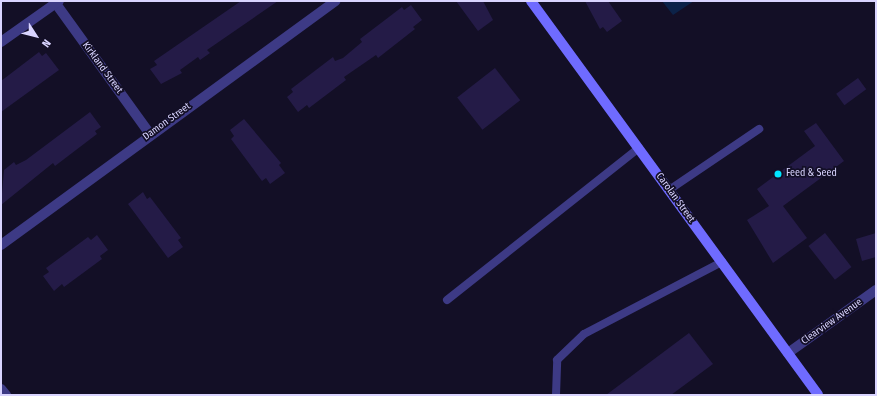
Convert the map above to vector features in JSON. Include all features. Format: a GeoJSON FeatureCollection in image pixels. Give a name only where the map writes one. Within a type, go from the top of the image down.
{"type":"FeatureCollection","features":[{"type":"Feature","properties":{"kind":"street","name":"Damon Street"},"geometry":{"type":"LineString","coordinates":[[1,245],[150,134],[336,1]]}},
{"type":"Feature","properties":{"kind":"street","name":"Carolan Street"},"geometry":{"type":"LineString","coordinates":[[531,1],[818,395]]}},
{"type":"Feature","properties":{"kind":"street","name":"Kirkland Street"},"geometry":{"type":"LineString","coordinates":[[56,2],[150,134]]}},
{"type":"Feature","properties":{"kind":"street"},"geometry":{"type":"LineString","coordinates":[[1,42],[56,2]]}},
{"type":"Feature","properties":{"kind":"street","name":"Clearview Avenue"},"geometry":{"type":"LineString","coordinates":[[788,353],[876,290]]}},
{"type":"Feature","properties":{"kind":"street"},"geometry":{"type":"LineString","coordinates":[[1,389],[6,395]]}},
{"type":"Feature","properties":{"kind":"lane"},"geometry":{"type":"LineString","coordinates":[[669,190],[759,129]]}},
{"type":"Feature","properties":{"kind":"lane"},"geometry":{"type":"LineString","coordinates":[[446,300],[639,148]]}},
{"type":"Feature","properties":{"kind":"lane"},"geometry":{"type":"LineString","coordinates":[[556,395],[557,360],[584,334],[722,262]]}},
{"type":"Feature","properties":{"kind":"water"},"geometry":{"type":"Polygon","coordinates":[[[662,1],[694,1],[673,15],[662,1]]]}},
{"type":"Feature","properties":{"kind":"building"},"geometry":{"type":"Polygon","coordinates":[[[241,1],[278,1],[207,50],[210,53],[200,60],[198,57],[180,70],[182,73],[161,84],[150,69],[157,65],[154,61],[241,1]]]}},
{"type":"Feature","properties":{"kind":"building"},"geometry":{"type":"Polygon","coordinates":[[[456,1],[483,1],[493,20],[478,31],[456,1]]]}},
{"type":"Feature","properties":{"kind":"building"},"geometry":{"type":"Polygon","coordinates":[[[585,1],[608,1],[622,21],[607,32],[603,27],[600,29],[585,1]]]}},
{"type":"Feature","properties":{"kind":"building"},"geometry":{"type":"Polygon","coordinates":[[[411,5],[422,20],[413,27],[415,29],[378,58],[376,55],[344,77],[346,80],[309,108],[307,105],[298,112],[287,97],[293,92],[291,89],[333,57],[335,61],[343,58],[362,42],[360,39],[402,7],[404,10],[411,5]]]}},
{"type":"Feature","properties":{"kind":"building"},"geometry":{"type":"Polygon","coordinates":[[[39,52],[42,56],[46,53],[59,70],[1,112],[1,81],[39,52]]]}},
{"type":"Feature","properties":{"kind":"building"},"geometry":{"type":"Polygon","coordinates":[[[495,68],[520,100],[482,130],[457,98],[495,68]]]}},
{"type":"Feature","properties":{"kind":"building"},"geometry":{"type":"Polygon","coordinates":[[[858,78],[866,89],[844,105],[836,94],[858,78]]]}},
{"type":"Feature","properties":{"kind":"building"},"geometry":{"type":"Polygon","coordinates":[[[90,112],[101,127],[95,131],[97,134],[55,166],[53,163],[1,205],[4,170],[14,162],[16,165],[26,160],[90,112]]]}},
{"type":"Feature","properties":{"kind":"building"},"geometry":{"type":"Polygon","coordinates":[[[244,119],[281,163],[279,165],[285,173],[270,184],[266,178],[262,181],[231,139],[234,136],[230,130],[244,119]]]}},
{"type":"Feature","properties":{"kind":"building"},"geometry":{"type":"Polygon","coordinates":[[[816,123],[844,161],[783,206],[807,238],[773,263],[747,220],[769,206],[757,189],[815,146],[804,131],[816,123]]]}},
{"type":"Feature","properties":{"kind":"building"},"geometry":{"type":"Polygon","coordinates":[[[143,192],[147,199],[150,197],[181,238],[178,240],[183,247],[168,258],[128,204],[143,192]]]}},
{"type":"Feature","properties":{"kind":"building"},"geometry":{"type":"Polygon","coordinates":[[[825,233],[851,267],[835,280],[808,246],[825,233]]]}},
{"type":"Feature","properties":{"kind":"building"},"geometry":{"type":"Polygon","coordinates":[[[876,233],[876,257],[862,261],[856,239],[876,233]]]}},
{"type":"Feature","properties":{"kind":"building"},"geometry":{"type":"Polygon","coordinates":[[[97,235],[108,250],[100,256],[102,259],[64,287],[62,284],[54,291],[43,276],[49,272],[46,268],[88,237],[91,240],[97,235]]]}},
{"type":"Feature","properties":{"kind":"building"},"geometry":{"type":"Polygon","coordinates":[[[689,333],[713,364],[671,395],[606,395],[689,333]]]}},
{"type":"Feature","properties":{"kind":"place","name":"Feed & Seed"},"geometry":{"type":"Point","coordinates":[778,174]}}]}
